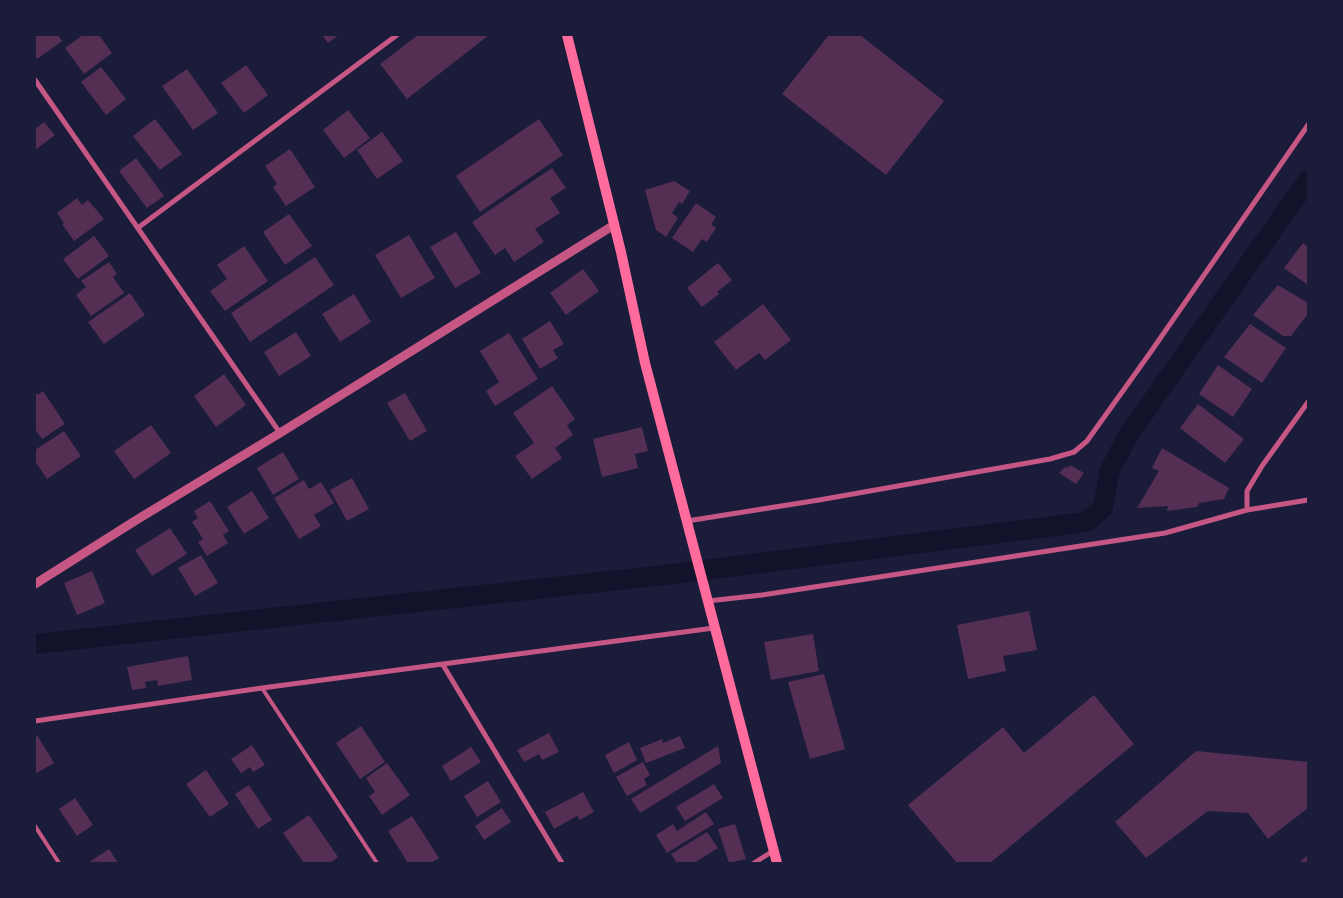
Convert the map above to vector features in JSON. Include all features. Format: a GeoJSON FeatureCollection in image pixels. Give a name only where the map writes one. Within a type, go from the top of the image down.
{"type":"FeatureCollection","features":[{"type":"Feature","properties":{"kind":"main road"},"geometry":{"type":"LineString","coordinates":[[567,35],[614,225],[645,363],[777,863]]}},
{"type":"Feature","properties":{"kind":"street"},"geometry":{"type":"LineString","coordinates":[[139,227],[397,35]]}},
{"type":"Feature","properties":{"kind":"street"},"geometry":{"type":"LineString","coordinates":[[35,80],[139,227],[280,433]]}},
{"type":"Feature","properties":{"kind":"street"},"geometry":{"type":"LineString","coordinates":[[688,521],[1041,461],[1074,452],[1087,441],[1150,353],[1308,125]]}},
{"type":"Feature","properties":{"kind":"street"},"geometry":{"type":"LineString","coordinates":[[35,584],[138,518],[280,433],[614,225]]}},
{"type":"Feature","properties":{"kind":"street"},"geometry":{"type":"LineString","coordinates":[[1247,510],[1246,492],[1262,466],[1308,402]]}},
{"type":"Feature","properties":{"kind":"street"},"geometry":{"type":"LineString","coordinates":[[708,602],[1165,533],[1247,510],[1308,500]]}},
{"type":"Feature","properties":{"kind":"street"},"geometry":{"type":"LineString","coordinates":[[35,721],[262,688],[714,628]]}},
{"type":"Feature","properties":{"kind":"street"},"geometry":{"type":"LineString","coordinates":[[443,665],[562,863]]}},
{"type":"Feature","properties":{"kind":"street"},"geometry":{"type":"LineString","coordinates":[[754,863],[774,851]]}},
{"type":"Feature","properties":{"kind":"lane"},"geometry":{"type":"LineString","coordinates":[[262,688],[377,863]]}},
{"type":"Feature","properties":{"kind":"lane"},"geometry":{"type":"LineString","coordinates":[[35,826],[59,863]]}},
{"type":"Feature","properties":{"kind":"building"},"geometry":{"type":"Polygon","coordinates":[[[35,35],[58,35],[62,41],[37,59],[35,55],[35,35]]]}},
{"type":"Feature","properties":{"kind":"building"},"geometry":{"type":"Polygon","coordinates":[[[83,35],[99,35],[112,53],[84,74],[65,48],[83,35]]]}},
{"type":"Feature","properties":{"kind":"building"},"geometry":{"type":"Polygon","coordinates":[[[322,35],[339,35],[328,43],[322,35]]]}},
{"type":"Feature","properties":{"kind":"building"},"geometry":{"type":"Polygon","coordinates":[[[418,35],[489,35],[407,99],[380,64],[418,35]]]}},
{"type":"Feature","properties":{"kind":"building"},"geometry":{"type":"Polygon","coordinates":[[[829,35],[860,35],[944,101],[886,175],[782,94],[829,35]]]}},
{"type":"Feature","properties":{"kind":"building"},"geometry":{"type":"Polygon","coordinates":[[[246,65],[268,95],[244,113],[221,83],[246,65]]]}},
{"type":"Feature","properties":{"kind":"building"},"geometry":{"type":"Polygon","coordinates":[[[101,67],[126,99],[106,115],[81,82],[101,67]]]}},
{"type":"Feature","properties":{"kind":"building"},"geometry":{"type":"Polygon","coordinates":[[[187,69],[218,113],[193,130],[162,86],[187,69]]]}},
{"type":"Feature","properties":{"kind":"building"},"geometry":{"type":"Polygon","coordinates":[[[348,110],[370,138],[344,158],[323,130],[348,110]]]}},
{"type":"Feature","properties":{"kind":"building"},"geometry":{"type":"Polygon","coordinates":[[[155,119],[182,154],[160,170],[133,136],[155,119]]]}},
{"type":"Feature","properties":{"kind":"building"},"geometry":{"type":"Polygon","coordinates":[[[539,119],[563,155],[480,212],[456,176],[539,119]]]}},
{"type":"Feature","properties":{"kind":"building"},"geometry":{"type":"Polygon","coordinates":[[[44,122],[55,135],[35,150],[35,129],[44,122]]]}},
{"type":"Feature","properties":{"kind":"building"},"geometry":{"type":"Polygon","coordinates":[[[382,132],[403,161],[377,179],[357,150],[382,132]]]}},
{"type":"Feature","properties":{"kind":"building"},"geometry":{"type":"Polygon","coordinates":[[[290,149],[315,187],[286,206],[273,187],[277,184],[265,166],[290,149]]]}},
{"type":"Feature","properties":{"kind":"building"},"geometry":{"type":"Polygon","coordinates":[[[136,158],[164,196],[147,208],[119,171],[136,158]]]}},
{"type":"Feature","properties":{"kind":"building"},"geometry":{"type":"Polygon","coordinates":[[[552,168],[566,188],[550,198],[560,213],[535,229],[544,242],[514,262],[505,248],[495,255],[472,222],[552,168]]]}},
{"type":"Feature","properties":{"kind":"building"},"geometry":{"type":"Polygon","coordinates":[[[674,181],[690,191],[682,204],[679,202],[672,213],[678,218],[666,237],[656,230],[645,190],[674,181]]]}},
{"type":"Feature","properties":{"kind":"building"},"geometry":{"type":"Polygon","coordinates":[[[77,198],[82,205],[88,200],[104,219],[74,241],[57,213],[77,198]]]}},
{"type":"Feature","properties":{"kind":"building"},"geometry":{"type":"Polygon","coordinates":[[[696,203],[716,217],[711,224],[716,228],[707,242],[702,239],[693,252],[672,238],[696,203]]]}},
{"type":"Feature","properties":{"kind":"building"},"geometry":{"type":"Polygon","coordinates":[[[289,214],[312,246],[285,265],[263,232],[289,214]]]}},
{"type":"Feature","properties":{"kind":"building"},"geometry":{"type":"Polygon","coordinates":[[[456,232],[481,273],[455,288],[430,247],[456,232]]]}},
{"type":"Feature","properties":{"kind":"building"},"geometry":{"type":"Polygon","coordinates":[[[409,235],[435,278],[401,298],[375,255],[409,235]]]}},
{"type":"Feature","properties":{"kind":"building"},"geometry":{"type":"Polygon","coordinates":[[[94,236],[109,256],[78,279],[63,259],[94,236]]]}},
{"type":"Feature","properties":{"kind":"building"},"geometry":{"type":"Polygon","coordinates":[[[1303,243],[1308,247],[1308,285],[1284,268],[1303,243]]]}},
{"type":"Feature","properties":{"kind":"building"},"geometry":{"type":"Polygon","coordinates":[[[244,246],[268,281],[225,311],[210,291],[227,279],[217,265],[244,246]]]}},
{"type":"Feature","properties":{"kind":"building"},"geometry":{"type":"Polygon","coordinates":[[[315,257],[334,285],[250,342],[231,313],[315,257]]]}},
{"type":"Feature","properties":{"kind":"building"},"geometry":{"type":"Polygon","coordinates":[[[109,262],[117,274],[113,277],[124,293],[91,316],[76,295],[86,287],[81,281],[109,262]]]}},
{"type":"Feature","properties":{"kind":"building"},"geometry":{"type":"Polygon","coordinates":[[[718,263],[732,280],[717,292],[719,294],[702,307],[687,288],[718,263]]]}},
{"type":"Feature","properties":{"kind":"building"},"geometry":{"type":"Polygon","coordinates":[[[583,269],[599,291],[566,315],[550,293],[583,269]]]}},
{"type":"Feature","properties":{"kind":"building"},"geometry":{"type":"Polygon","coordinates":[[[1278,285],[1308,303],[1308,314],[1291,336],[1283,336],[1253,315],[1278,285]]]}},
{"type":"Feature","properties":{"kind":"building"},"geometry":{"type":"Polygon","coordinates":[[[130,293],[145,315],[104,344],[88,322],[130,293]]]}},
{"type":"Feature","properties":{"kind":"building"},"geometry":{"type":"Polygon","coordinates":[[[354,294],[371,322],[340,342],[322,314],[354,294]]]}},
{"type":"Feature","properties":{"kind":"building"},"geometry":{"type":"Polygon","coordinates":[[[763,304],[791,340],[765,360],[759,353],[736,370],[714,342],[763,304]]]}},
{"type":"Feature","properties":{"kind":"building"},"geometry":{"type":"Polygon","coordinates":[[[550,321],[564,344],[553,350],[558,358],[540,369],[522,339],[550,321]]]}},
{"type":"Feature","properties":{"kind":"building"},"geometry":{"type":"Polygon","coordinates":[[[1250,324],[1286,348],[1262,383],[1224,357],[1250,324]]]}},
{"type":"Feature","properties":{"kind":"building"},"geometry":{"type":"Polygon","coordinates":[[[296,332],[311,356],[279,376],[264,352],[296,332]]]}},
{"type":"Feature","properties":{"kind":"building"},"geometry":{"type":"Polygon","coordinates":[[[509,333],[538,379],[495,406],[486,391],[499,382],[480,351],[509,333]]]}},
{"type":"Feature","properties":{"kind":"building"},"geometry":{"type":"Polygon","coordinates":[[[1218,365],[1252,389],[1233,417],[1199,394],[1218,365]]]}},
{"type":"Feature","properties":{"kind":"building"},"geometry":{"type":"Polygon","coordinates":[[[224,374],[246,405],[216,427],[194,396],[224,374]]]}},
{"type":"Feature","properties":{"kind":"building"},"geometry":{"type":"Polygon","coordinates":[[[552,386],[575,419],[567,425],[573,435],[555,448],[562,458],[532,479],[515,456],[534,443],[513,413],[552,386]]]}},
{"type":"Feature","properties":{"kind":"building"},"geometry":{"type":"Polygon","coordinates":[[[35,391],[38,395],[43,391],[65,424],[42,439],[35,429],[35,391]]]}},
{"type":"Feature","properties":{"kind":"building"},"geometry":{"type":"Polygon","coordinates":[[[405,393],[427,431],[410,441],[387,403],[405,393]]]}},
{"type":"Feature","properties":{"kind":"building"},"geometry":{"type":"Polygon","coordinates":[[[1198,404],[1244,439],[1225,463],[1180,428],[1198,404]]]}},
{"type":"Feature","properties":{"kind":"building"},"geometry":{"type":"Polygon","coordinates":[[[151,425],[171,453],[134,479],[114,451],[151,425]]]}},
{"type":"Feature","properties":{"kind":"building"},"geometry":{"type":"Polygon","coordinates":[[[642,427],[648,451],[635,454],[638,468],[602,477],[593,439],[642,427]]]}},
{"type":"Feature","properties":{"kind":"building"},"geometry":{"type":"Polygon","coordinates":[[[64,431],[81,456],[47,479],[35,461],[35,450],[64,431]]]}},
{"type":"Feature","properties":{"kind":"building"},"geometry":{"type":"Polygon","coordinates":[[[1162,448],[1229,488],[1224,499],[1199,503],[1197,507],[1167,511],[1168,506],[1137,508],[1159,471],[1152,468],[1162,448]]]}},
{"type":"Feature","properties":{"kind":"building"},"geometry":{"type":"Polygon","coordinates":[[[283,452],[299,479],[273,495],[257,468],[283,452]]]}},
{"type":"Feature","properties":{"kind":"building"},"geometry":{"type":"Polygon","coordinates":[[[1070,465],[1084,473],[1076,484],[1059,473],[1070,465]]]}},
{"type":"Feature","properties":{"kind":"building"},"geometry":{"type":"Polygon","coordinates":[[[352,478],[369,509],[347,521],[330,490],[352,478]]]}},
{"type":"Feature","properties":{"kind":"building"},"geometry":{"type":"Polygon","coordinates":[[[304,480],[309,489],[321,482],[334,503],[314,515],[321,526],[299,539],[274,498],[304,480]]]}},
{"type":"Feature","properties":{"kind":"building"},"geometry":{"type":"Polygon","coordinates":[[[252,491],[269,518],[244,534],[227,507],[252,491]]]}},
{"type":"Feature","properties":{"kind":"building"},"geometry":{"type":"Polygon","coordinates":[[[210,501],[229,531],[223,535],[228,543],[207,556],[198,542],[203,539],[192,522],[198,518],[194,511],[210,501]]]}},
{"type":"Feature","properties":{"kind":"building"},"geometry":{"type":"Polygon","coordinates":[[[170,528],[187,554],[152,576],[135,550],[170,528]]]}},
{"type":"Feature","properties":{"kind":"building"},"geometry":{"type":"Polygon","coordinates":[[[201,555],[218,583],[195,596],[178,568],[201,555]]]}},
{"type":"Feature","properties":{"kind":"building"},"geometry":{"type":"Polygon","coordinates":[[[92,571],[105,603],[77,615],[64,583],[92,571]]]}},
{"type":"Feature","properties":{"kind":"building"},"geometry":{"type":"Polygon","coordinates":[[[1029,611],[1037,650],[1003,656],[1006,671],[968,679],[957,625],[1029,611]]]}},
{"type":"Feature","properties":{"kind":"building"},"geometry":{"type":"Polygon","coordinates":[[[813,634],[819,671],[771,680],[764,642],[813,634]]]}},
{"type":"Feature","properties":{"kind":"building"},"geometry":{"type":"Polygon","coordinates":[[[188,656],[192,680],[158,686],[157,680],[145,682],[146,688],[132,690],[127,667],[188,656]]]}},
{"type":"Feature","properties":{"kind":"building"},"geometry":{"type":"Polygon","coordinates":[[[824,674],[845,749],[810,759],[788,682],[824,674]]]}},
{"type":"Feature","properties":{"kind":"building"},"geometry":{"type":"Polygon","coordinates":[[[1094,695],[1134,744],[990,863],[957,863],[908,805],[1003,727],[1024,753],[1094,695]]]}},
{"type":"Feature","properties":{"kind":"building"},"geometry":{"type":"Polygon","coordinates":[[[361,726],[385,762],[360,779],[336,743],[361,726]]]}},
{"type":"Feature","properties":{"kind":"building"},"geometry":{"type":"Polygon","coordinates":[[[549,733],[559,752],[542,760],[539,754],[524,762],[517,750],[549,733]]]}},
{"type":"Feature","properties":{"kind":"building"},"geometry":{"type":"Polygon","coordinates":[[[37,735],[54,763],[35,774],[35,736],[37,735]]]}},
{"type":"Feature","properties":{"kind":"building"},"geometry":{"type":"Polygon","coordinates":[[[680,736],[685,748],[646,763],[640,748],[662,739],[663,743],[680,736]]]}},
{"type":"Feature","properties":{"kind":"building"},"geometry":{"type":"Polygon","coordinates":[[[629,742],[637,760],[614,773],[605,755],[629,742]]]}},
{"type":"Feature","properties":{"kind":"building"},"geometry":{"type":"Polygon","coordinates":[[[252,745],[265,765],[253,772],[250,767],[241,773],[231,759],[252,745]]]}},
{"type":"Feature","properties":{"kind":"building"},"geometry":{"type":"Polygon","coordinates":[[[718,746],[721,763],[640,813],[631,799],[718,746]]]}},
{"type":"Feature","properties":{"kind":"building"},"geometry":{"type":"Polygon","coordinates":[[[471,747],[481,762],[451,781],[442,766],[471,747]]]}},
{"type":"Feature","properties":{"kind":"building"},"geometry":{"type":"Polygon","coordinates":[[[1196,751],[1308,762],[1308,808],[1268,839],[1248,813],[1208,811],[1146,858],[1115,822],[1196,751]]]}},
{"type":"Feature","properties":{"kind":"building"},"geometry":{"type":"Polygon","coordinates":[[[643,762],[650,775],[644,779],[647,785],[627,796],[616,777],[643,762]]]}},
{"type":"Feature","properties":{"kind":"building"},"geometry":{"type":"Polygon","coordinates":[[[387,763],[410,795],[382,815],[369,796],[375,792],[366,778],[387,763]]]}},
{"type":"Feature","properties":{"kind":"building"},"geometry":{"type":"Polygon","coordinates":[[[206,770],[229,804],[210,817],[186,784],[206,770]]]}},
{"type":"Feature","properties":{"kind":"building"},"geometry":{"type":"Polygon","coordinates":[[[488,781],[501,802],[477,817],[464,796],[488,781]]]}},
{"type":"Feature","properties":{"kind":"building"},"geometry":{"type":"Polygon","coordinates":[[[714,784],[723,798],[685,821],[676,807],[714,784]]]}},
{"type":"Feature","properties":{"kind":"building"},"geometry":{"type":"Polygon","coordinates":[[[249,785],[272,820],[258,829],[235,794],[249,785]]]}},
{"type":"Feature","properties":{"kind":"building"},"geometry":{"type":"Polygon","coordinates":[[[583,792],[594,812],[580,820],[577,816],[554,829],[545,812],[583,792]]]}},
{"type":"Feature","properties":{"kind":"building"},"geometry":{"type":"Polygon","coordinates":[[[75,798],[93,825],[77,836],[59,809],[75,798]]]}},
{"type":"Feature","properties":{"kind":"building"},"geometry":{"type":"Polygon","coordinates":[[[502,808],[511,822],[484,840],[475,826],[502,808]]]}},
{"type":"Feature","properties":{"kind":"building"},"geometry":{"type":"Polygon","coordinates":[[[706,812],[714,824],[667,853],[656,835],[673,824],[677,831],[706,812]]]}},
{"type":"Feature","properties":{"kind":"building"},"geometry":{"type":"Polygon","coordinates":[[[309,815],[338,857],[330,863],[304,863],[283,833],[309,815]]]}},
{"type":"Feature","properties":{"kind":"building"},"geometry":{"type":"Polygon","coordinates":[[[412,816],[439,858],[431,863],[408,863],[388,831],[412,816]]]}},
{"type":"Feature","properties":{"kind":"building"},"geometry":{"type":"Polygon","coordinates":[[[735,824],[746,859],[729,863],[718,829],[735,824]]]}},
{"type":"Feature","properties":{"kind":"building"},"geometry":{"type":"Polygon","coordinates":[[[707,832],[718,848],[694,863],[677,863],[671,854],[707,832]]]}},
{"type":"Feature","properties":{"kind":"building"},"geometry":{"type":"Polygon","coordinates":[[[109,849],[118,863],[88,863],[109,849]]]}},
{"type":"Feature","properties":{"kind":"building"},"geometry":{"type":"Polygon","coordinates":[[[1308,855],[1308,863],[1299,863],[1308,855]]]}},
{"type":"Feature","properties":{"kind":"waterway"},"geometry":{"type":"LineString","coordinates":[[35,644],[673,574],[1086,522],[1103,508],[1110,470],[1129,434],[1308,180]]}}]}
